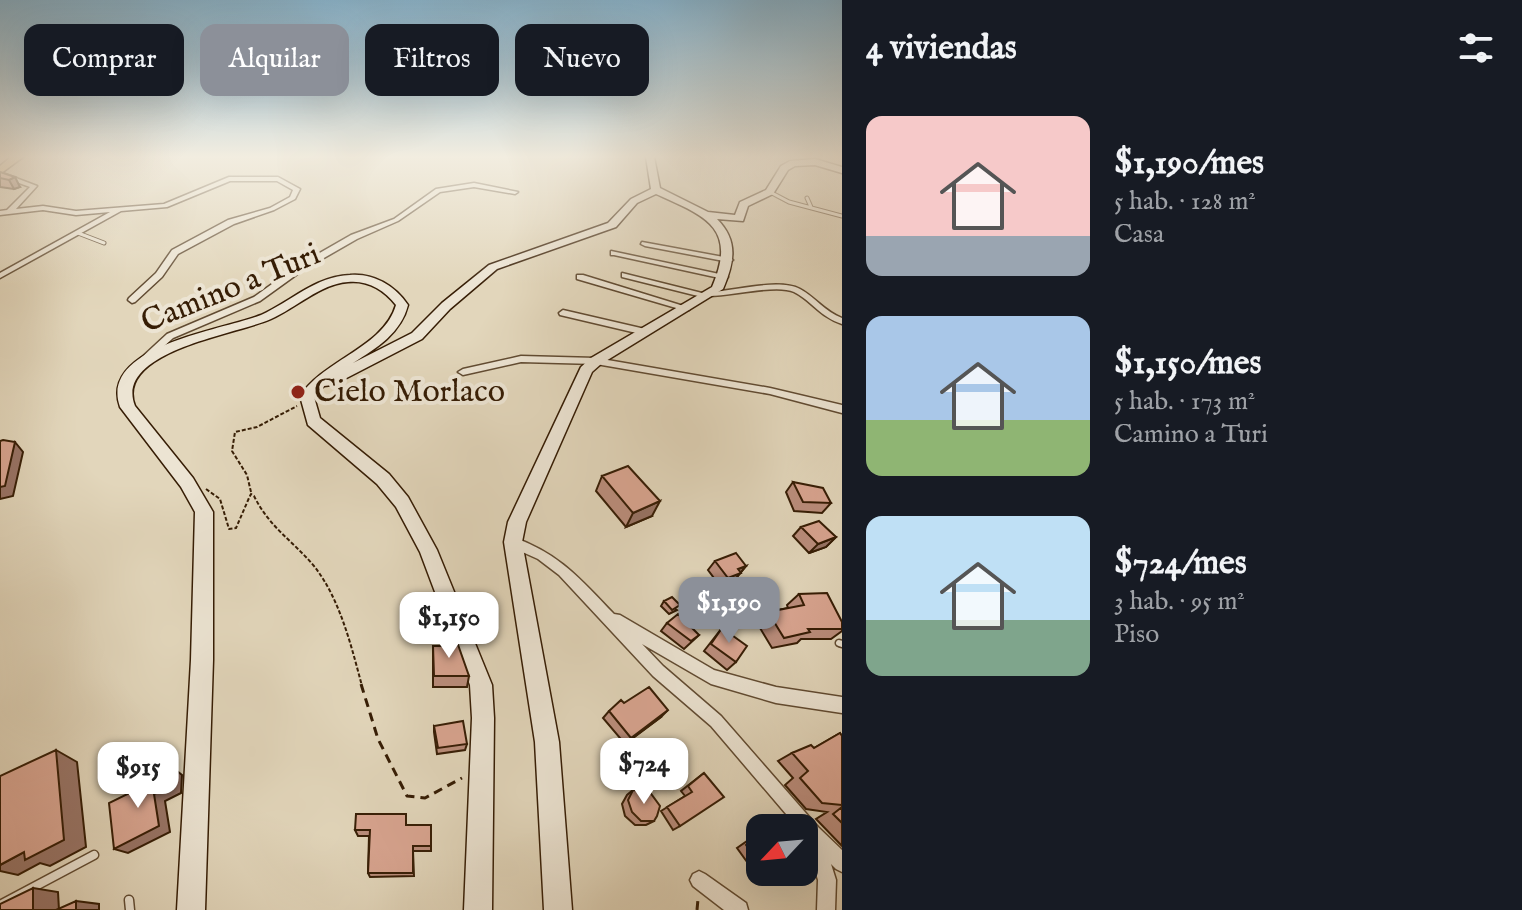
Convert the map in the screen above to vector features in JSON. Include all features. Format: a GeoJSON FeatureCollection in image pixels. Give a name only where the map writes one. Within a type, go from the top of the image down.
{"type":"FeatureCollection","features":[{"type":"Feature","properties":{"kind":"street"},"geometry":{"type":"LineString","coordinates":[[10,211],[21,199]]}},
{"type":"Feature","properties":{"kind":"street"},"geometry":{"type":"LineString","coordinates":[[0,213],[55,208],[76,213],[165,206],[180,199]]}},
{"type":"Feature","properties":{"kind":"street"},"geometry":{"type":"LineString","coordinates":[[132,300],[159,275],[175,252],[231,222],[272,209],[290,199]]}},
{"type":"Feature","properties":{"kind":"street"},"geometry":{"type":"LineString","coordinates":[[140,364],[170,336],[257,299],[300,268],[354,237],[396,220],[425,199]]}},
{"type":"Feature","properties":{"kind":"street"},"geometry":{"type":"LineString","coordinates":[[478,910],[483,718],[481,685],[428,550],[402,502],[383,479],[313,421],[307,407],[307,396],[312,390],[361,368],[417,336],[446,306],[493,267],[612,225],[637,199]]}},
{"type":"Feature","properties":{"kind":"street"},"geometry":{"type":"LineString","coordinates":[[677,199],[708,214],[739,219],[743,204],[753,199]]}},
{"type":"Feature","properties":{"kind":"street"},"geometry":{"type":"LineString","coordinates":[[0,276],[123,208]]}},
{"type":"Feature","properties":{"kind":"street"},"geometry":{"type":"LineString","coordinates":[[558,910],[547,742],[513,542],[517,522],[581,377],[596,361],[717,289],[729,260],[726,237],[708,214]]}},
{"type":"Feature","properties":{"kind":"street"},"geometry":{"type":"LineString","coordinates":[[645,244],[729,260]]}},
{"type":"Feature","properties":{"kind":"street"},"geometry":{"type":"LineString","coordinates":[[614,253],[724,277]]}},
{"type":"Feature","properties":{"kind":"street"},"geometry":{"type":"LineString","coordinates":[[625,275],[708,295],[738,294],[786,286],[797,291],[829,318],[842,321]]}},
{"type":"Feature","properties":{"kind":"street"},"geometry":{"type":"LineString","coordinates":[[580,277],[686,308]]}},
{"type":"Feature","properties":{"kind":"street","name":"Camino a Turi"},"geometry":{"type":"LineString","coordinates":[[191,910],[202,660],[204,512],[198,495],[128,408],[124,398],[129,379],[140,364],[157,354],[278,311],[326,283],[353,278],[377,283],[388,290],[402,305],[395,324],[326,375],[312,390]]}},
{"type":"Feature","properties":{"kind":"street"},"geometry":{"type":"LineString","coordinates":[[563,313],[645,332]]}},
{"type":"Feature","properties":{"kind":"street"},"geometry":{"type":"LineString","coordinates":[[463,372],[521,359],[596,361],[770,391],[842,409]]}},
{"type":"Feature","properties":{"kind":"street"},"geometry":{"type":"LineString","coordinates":[[513,542],[542,555],[564,571],[658,671],[716,721],[797,814]]}},
{"type":"Feature","properties":{"kind":"street"},"geometry":{"type":"LineString","coordinates":[[601,611],[711,677],[776,695],[842,705]]}},
{"type":"Feature","properties":{"kind":"street"},"geometry":{"type":"LineString","coordinates":[[818,837],[842,863]]}},
{"type":"Feature","properties":{"kind":"street"},"geometry":{"type":"LineString","coordinates":[[818,852],[827,880],[826,910]]}},
{"type":"Feature","properties":{"kind":"street"},"geometry":{"type":"LineString","coordinates":[[699,880],[739,910]]}},
{"type":"Feature","properties":{"kind":"lane"},"geometry":{"type":"LineString","coordinates":[[782,199],[789,204],[826,208],[842,216]]}},
{"type":"Feature","properties":{"kind":"lane"},"geometry":{"type":"LineString","coordinates":[[808,199],[811,207]]}},
{"type":"Feature","properties":{"kind":"lane"},"geometry":{"type":"LineString","coordinates":[[78,233],[104,243]]}},
{"type":"Feature","properties":{"kind":"lane"},"geometry":{"type":"LineString","coordinates":[[0,905],[94,855]]}},
{"type":"Feature","properties":{"kind":"path"},"geometry":{"type":"LineString","coordinates":[[188,482],[207,489],[220,499],[229,529],[236,528],[244,516],[252,482],[243,467],[233,460],[230,449],[235,432],[257,427],[294,410],[303,395],[312,390]]}},
{"type":"Feature","properties":{"kind":"path"},"geometry":{"type":"LineString","coordinates":[[251,494],[275,532],[306,557],[323,580],[349,637],[375,730],[388,764],[407,796],[425,798],[480,767]]}},
{"type":"Feature","properties":{"kind":"building"},"geometry":{"type":"Polygon","coordinates":[[[0,441],[15,442],[5,486],[0,487],[0,441]]]}},
{"type":"Feature","properties":{"kind":"building"},"geometry":{"type":"Polygon","coordinates":[[[628,466],[660,501],[633,513],[602,476],[628,466]]]}},
{"type":"Feature","properties":{"kind":"building"},"geometry":{"type":"Polygon","coordinates":[[[793,482],[823,488],[831,503],[803,502],[793,482]]]}},
{"type":"Feature","properties":{"kind":"building"},"geometry":{"type":"Polygon","coordinates":[[[819,521],[836,537],[818,544],[801,527],[819,521]]]}},
{"type":"Feature","properties":{"kind":"building"},"geometry":{"type":"Polygon","coordinates":[[[736,553],[746,566],[738,569],[741,573],[728,578],[715,561],[736,553]]]}},
{"type":"Feature","properties":{"kind":"building"},"geometry":{"type":"Polygon","coordinates":[[[827,593],[842,622],[842,629],[808,629],[810,632],[784,638],[768,612],[804,605],[799,594],[827,593]]]}},
{"type":"Feature","properties":{"kind":"building"},"geometry":{"type":"Polygon","coordinates":[[[672,597],[680,605],[672,610],[664,601],[672,597]]]}},
{"type":"Feature","properties":{"kind":"building"},"geometry":{"type":"Polygon","coordinates":[[[678,614],[699,635],[691,641],[667,623],[678,614]]]}},
{"type":"Feature","properties":{"kind":"building"},"geometry":{"type":"Polygon","coordinates":[[[722,628],[747,646],[736,662],[711,644],[722,628]]]}},
{"type":"Feature","properties":{"kind":"building"},"geometry":{"type":"Polygon","coordinates":[[[456,639],[469,676],[434,676],[433,646],[446,646],[445,640],[456,639]]]}},
{"type":"Feature","properties":{"kind":"building"},"geometry":{"type":"Polygon","coordinates":[[[649,687],[668,710],[631,738],[609,711],[621,700],[624,703],[649,687]]]}},
{"type":"Feature","properties":{"kind":"building"},"geometry":{"type":"Polygon","coordinates":[[[463,721],[467,744],[438,748],[434,726],[463,721]]]}},
{"type":"Feature","properties":{"kind":"building"},"geometry":{"type":"Polygon","coordinates":[[[840,733],[842,805],[822,803],[800,778],[808,771],[792,753],[811,745],[814,748],[840,733]]]}},
{"type":"Feature","properties":{"kind":"building"},"geometry":{"type":"Polygon","coordinates":[[[56,750],[64,840],[25,860],[24,852],[0,865],[0,776],[56,750]]]}},
{"type":"Feature","properties":{"kind":"building"},"geometry":{"type":"Polygon","coordinates":[[[172,767],[170,787],[154,794],[159,826],[114,849],[109,803],[146,785],[145,779],[172,767]]]}},
{"type":"Feature","properties":{"kind":"building"},"geometry":{"type":"Polygon","coordinates":[[[704,773],[724,797],[680,826],[667,807],[692,792],[688,786],[704,773]]]}},
{"type":"Feature","properties":{"kind":"building"},"geometry":{"type":"Polygon","coordinates":[[[633,790],[649,791],[660,806],[654,821],[641,821],[632,812],[628,800],[633,790]]]}},
{"type":"Feature","properties":{"kind":"building"},"geometry":{"type":"Polygon","coordinates":[[[842,807],[842,823],[833,814],[842,807]]]}},
{"type":"Feature","properties":{"kind":"building"},"geometry":{"type":"Polygon","coordinates":[[[356,814],[406,814],[406,825],[431,825],[431,846],[413,846],[413,873],[368,873],[370,830],[355,830],[356,814]]]}},
{"type":"Feature","properties":{"kind":"building"},"geometry":{"type":"Polygon","coordinates":[[[33,888],[33,910],[0,910],[0,904],[33,888]]]}},
{"type":"Feature","properties":{"kind":"building"},"geometry":{"type":"Polygon","coordinates":[[[76,901],[76,910],[56,910],[76,901]]]}},
{"type":"Feature","properties":{"kind":"place","name":"Cielo Morlaco"},"geometry":{"type":"Point","coordinates":[298,392]}}]}
